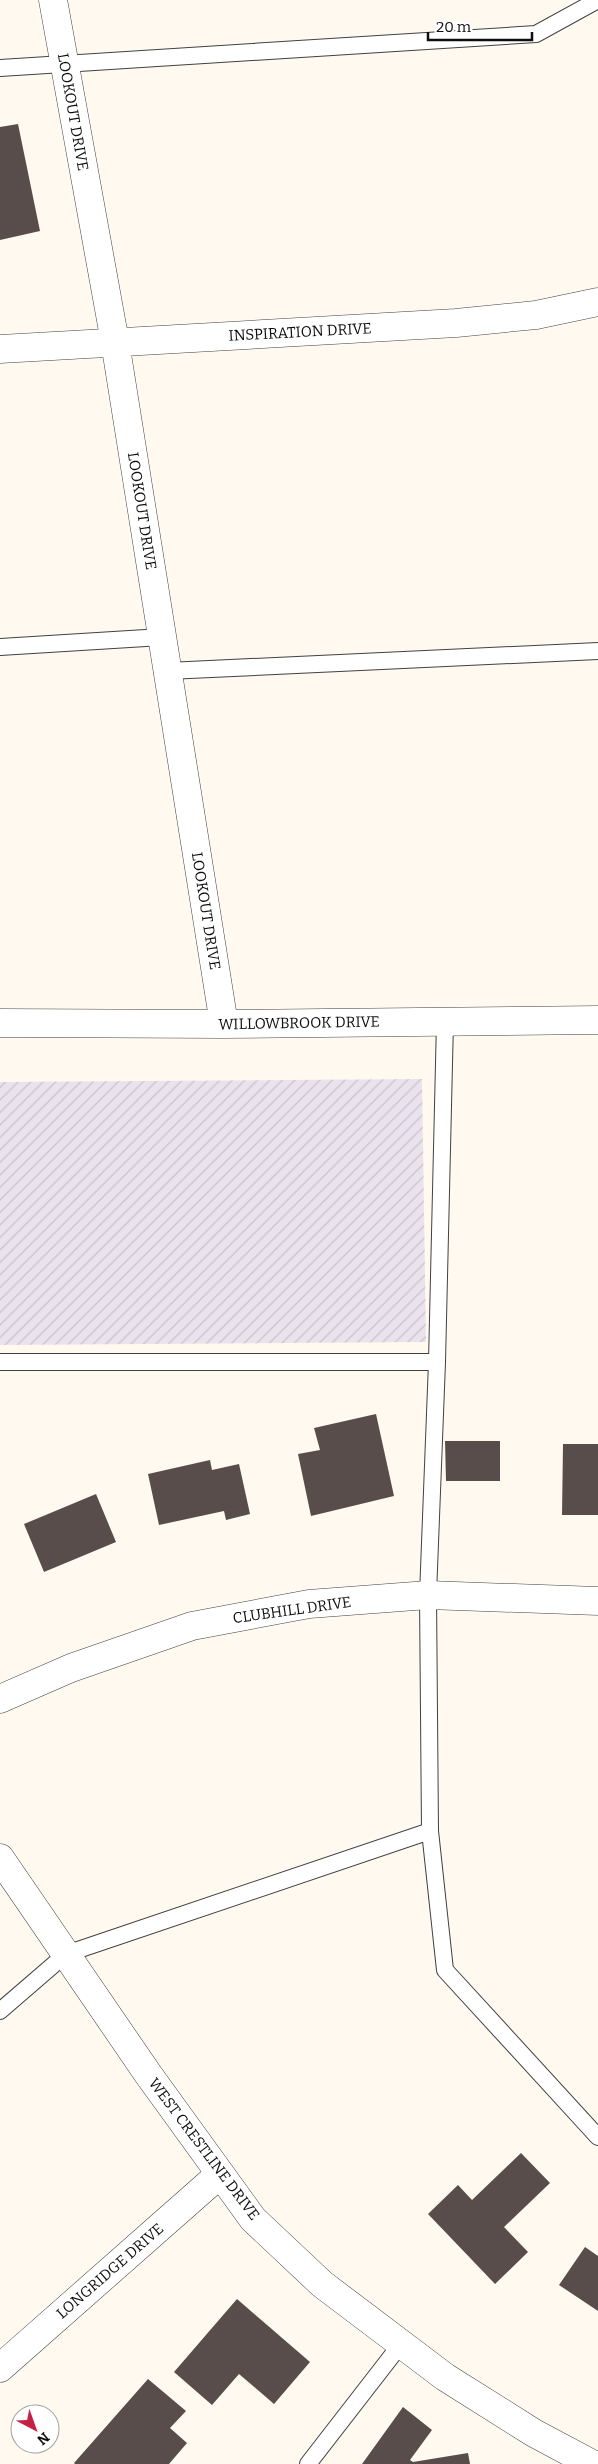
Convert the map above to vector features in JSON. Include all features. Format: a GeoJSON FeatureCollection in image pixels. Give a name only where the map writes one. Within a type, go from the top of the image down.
{"type":"FeatureCollection","features":[{"type":"Feature","properties":{"kind":"street","name":"LOOKOUT DRIVE"},"geometry":{"type":"LineString","coordinates":[[53,0],[115,342],[224,1024]]}},
{"type":"Feature","properties":{"kind":"street","name":"INSPIRATION DRIVE"},"geometry":{"type":"LineString","coordinates":[[0,349],[456,324],[536,315],[598,302]]}},
{"type":"Feature","properties":{"kind":"street","name":"WILLOWBROOK DRIVE"},"geometry":{"type":"LineString","coordinates":[[0,1023],[224,1024],[598,1020]]}},
{"type":"Feature","properties":{"kind":"street","name":"CLUBHILL DRIVE"},"geometry":{"type":"LineString","coordinates":[[0,1699],[71,1668],[192,1626],[309,1604],[428,1595],[598,1601]]}},
{"type":"Feature","properties":{"kind":"street","name":"WEST CRESTLINE DRIVE"},"geometry":{"type":"LineString","coordinates":[[0,1858],[253,2219],[322,2284],[445,2377],[526,2428],[592,2464]]}},
{"type":"Feature","properties":{"kind":"street","name":"LONGRIDGE DRIVE"},"geometry":{"type":"LineString","coordinates":[[0,2368],[220,2174]]}},
{"type":"Feature","properties":{"kind":"lane"},"geometry":{"type":"LineString","coordinates":[[0,68],[536,34],[598,0]]}},
{"type":"Feature","properties":{"kind":"lane"},"geometry":{"type":"LineString","coordinates":[[0,647],[162,637]]}},
{"type":"Feature","properties":{"kind":"lane"},"geometry":{"type":"LineString","coordinates":[[167,671],[598,651]]}},
{"type":"Feature","properties":{"kind":"lane"},"geometry":{"type":"LineString","coordinates":[[445,1021],[437,1362],[428,1595],[430,1831],[444,1970],[598,2137]]}},
{"type":"Feature","properties":{"kind":"lane"},"geometry":{"type":"LineString","coordinates":[[0,1362],[437,1362]]}},
{"type":"Feature","properties":{"kind":"lane"},"geometry":{"type":"LineString","coordinates":[[0,2011],[66,1954],[430,1831]]}},
{"type":"Feature","properties":{"kind":"lane"},"geometry":{"type":"LineString","coordinates":[[308,2464],[401,2344]]}},
{"type":"Feature","properties":{"kind":"shaded area"},"geometry":{"type":"Polygon","coordinates":[[[422,1079],[426,1342],[0,1345],[0,1082],[422,1079]]]}},
{"type":"Feature","properties":{"kind":"building"},"geometry":{"type":"Polygon","coordinates":[[[18,124],[40,231],[0,240],[0,127],[18,124]]]}},
{"type":"Feature","properties":{"kind":"building"},"geometry":{"type":"Polygon","coordinates":[[[376,1414],[394,1496],[311,1516],[298,1454],[320,1450],[314,1428],[376,1414]]]}},
{"type":"Feature","properties":{"kind":"building"},"geometry":{"type":"Polygon","coordinates":[[[445,1441],[500,1441],[500,1481],[446,1481],[445,1441]]]}},
{"type":"Feature","properties":{"kind":"building"},"geometry":{"type":"Polygon","coordinates":[[[563,1444],[598,1444],[598,1515],[562,1515],[563,1444]]]}},
{"type":"Feature","properties":{"kind":"building"},"geometry":{"type":"Polygon","coordinates":[[[210,1460],[212,1470],[239,1464],[250,1514],[226,1520],[224,1511],[159,1525],[148,1474],[210,1460]]]}},
{"type":"Feature","properties":{"kind":"building"},"geometry":{"type":"Polygon","coordinates":[[[96,1494],[116,1542],[44,1572],[24,1524],[96,1494]]]}},
{"type":"Feature","properties":{"kind":"building"},"geometry":{"type":"Polygon","coordinates":[[[521,2153],[550,2183],[504,2227],[528,2252],[495,2284],[428,2214],[458,2185],[472,2200],[521,2153]]]}},
{"type":"Feature","properties":{"kind":"building"},"geometry":{"type":"Polygon","coordinates":[[[585,2247],[598,2256],[598,2311],[559,2285],[585,2247]]]}},
{"type":"Feature","properties":{"kind":"building"},"geometry":{"type":"Polygon","coordinates":[[[237,2299],[310,2362],[274,2404],[239,2374],[212,2405],[174,2372],[237,2299]]]}},
{"type":"Feature","properties":{"kind":"building"},"geometry":{"type":"Polygon","coordinates":[[[148,2379],[186,2411],[170,2428],[187,2443],[169,2464],[75,2464],[74,2463],[148,2379]]]}},
{"type":"Feature","properties":{"kind":"building"},"geometry":{"type":"Polygon","coordinates":[[[403,2407],[432,2430],[410,2460],[413,2462],[468,2453],[470,2464],[362,2464],[403,2407]]]}}]}
